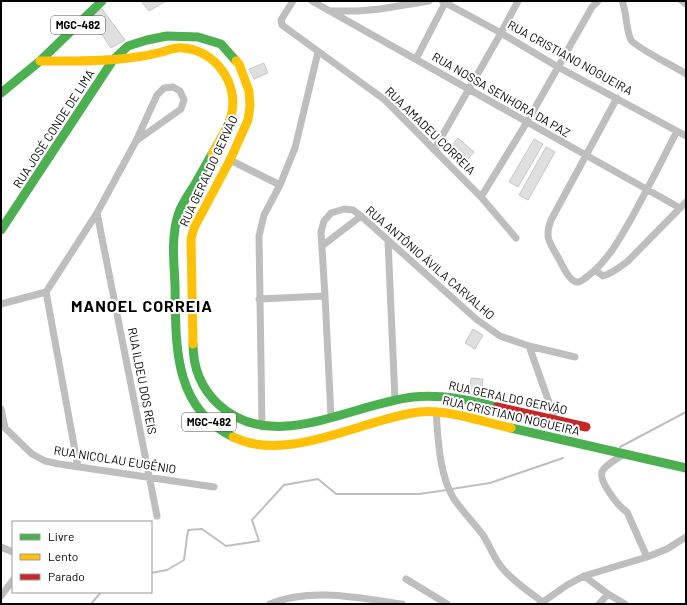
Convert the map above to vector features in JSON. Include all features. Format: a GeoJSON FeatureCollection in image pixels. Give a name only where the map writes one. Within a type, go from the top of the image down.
{"type":"FeatureCollection","features":[{"type":"Feature","properties":{"kind":"main road","name":"MGC-482"},"geometry":{"type":"LineString","coordinates":[[1,93],[54,48],[102,1]]}},
{"type":"Feature","properties":{"kind":"main road","name":"RUA GERALDO GERVÃO"},"geometry":{"type":"LineString","coordinates":[[113,60],[128,46],[147,40],[167,36],[198,38],[221,44],[239,64],[249,91],[250,106],[248,120],[230,160],[194,228],[191,239],[193,337],[196,369],[208,394],[221,407],[239,420],[262,427],[279,428],[330,418],[396,400],[442,396],[462,398],[556,422],[586,427]]}},
{"type":"Feature","properties":{"kind":"main road","name":"MGC-482"},"geometry":{"type":"LineString","coordinates":[[54,48],[63,61]]}},
{"type":"Feature","properties":{"kind":"main road","name":"RUA CRISTIANO NOGUEIRA"},"geometry":{"type":"LineString","coordinates":[[113,60],[140,57],[177,48],[188,48],[202,53],[213,60],[222,69],[231,90],[233,101],[232,113],[228,127],[186,199],[177,219],[174,246],[176,342],[180,368],[187,394],[206,420],[221,431],[238,441],[261,446],[286,445],[324,438],[400,415],[422,411],[436,411],[686,468]]}},
{"type":"Feature","properties":{"kind":"main road","name":"MGC-482"},"geometry":{"type":"LineString","coordinates":[[40,60],[113,60]]}},
{"type":"Feature","properties":{"kind":"main road","name":"RUA JOSÉ CONDE DE LIMA"},"geometry":{"type":"LineString","coordinates":[[1,230],[113,60]]}},
{"type":"Feature","properties":{"kind":"street","name":"RUA AMADEU CORREIA"},"geometry":{"type":"LineString","coordinates":[[294,1],[281,20],[282,25],[385,100],[481,197],[516,238]]}},
{"type":"Feature","properties":{"kind":"street","name":"RUA NOSSA SENHORA DA PAZ"},"geometry":{"type":"LineString","coordinates":[[312,1],[585,156],[680,208]]}},
{"type":"Feature","properties":{"kind":"street"},"geometry":{"type":"LineString","coordinates":[[332,11],[380,9],[409,2],[429,1]]}},
{"type":"Feature","properties":{"kind":"street"},"geometry":{"type":"LineString","coordinates":[[434,150],[518,1]]}},
{"type":"Feature","properties":{"kind":"street"},"geometry":{"type":"LineString","coordinates":[[481,197],[527,122],[592,7],[598,1]]}},
{"type":"Feature","properties":{"kind":"street"},"geometry":{"type":"LineString","coordinates":[[622,1],[625,9],[629,34],[634,43],[686,74]]}},
{"type":"Feature","properties":{"kind":"street"},"geometry":{"type":"LineString","coordinates":[[682,1],[686,4]]}},
{"type":"Feature","properties":{"kind":"street"},"geometry":{"type":"LineString","coordinates":[[416,59],[443,2]]}},
{"type":"Feature","properties":{"kind":"street","name":"RUA CRISTIANO NOGUEIRA"},"geometry":{"type":"LineString","coordinates":[[443,2],[501,33],[558,67],[686,136]]}},
{"type":"Feature","properties":{"kind":"street"},"geometry":{"type":"LineString","coordinates":[[262,427],[258,236],[264,215],[280,185],[295,148],[318,52]]}},
{"type":"Feature","properties":{"kind":"street"},"geometry":{"type":"LineString","coordinates":[[1,304],[46,292],[97,213],[136,141],[157,95],[164,88],[173,87],[180,91],[184,100],[181,109],[136,141]]}},
{"type":"Feature","properties":{"kind":"street"},"geometry":{"type":"LineString","coordinates":[[617,98],[547,230],[547,236],[550,242],[567,274],[574,282],[582,280],[595,270],[614,248],[647,190],[677,131]]}},
{"type":"Feature","properties":{"kind":"street"},"geometry":{"type":"LineString","coordinates":[[230,160],[280,185]]}},
{"type":"Feature","properties":{"kind":"street"},"geometry":{"type":"LineString","coordinates":[[595,270],[603,276],[612,273],[628,261],[686,202]]}},
{"type":"Feature","properties":{"kind":"street","name":"RUA ANTÔNIO ÁVILA CARVALHO"},"geometry":{"type":"LineString","coordinates":[[330,418],[325,296],[320,232],[324,221],[331,214],[344,209],[353,210],[361,216],[476,320],[500,336],[529,346],[575,357]]}},
{"type":"Feature","properties":{"kind":"street","name":"RUA ILDEU DOS REIS"},"geometry":{"type":"LineString","coordinates":[[97,213],[157,516]]}},
{"type":"Feature","properties":{"kind":"street"},"geometry":{"type":"LineString","coordinates":[[322,246],[361,216]]}},
{"type":"Feature","properties":{"kind":"street"},"geometry":{"type":"LineString","coordinates":[[388,241],[396,400]]}},
{"type":"Feature","properties":{"kind":"street"},"geometry":{"type":"LineString","coordinates":[[46,292],[78,467]]}},
{"type":"Feature","properties":{"kind":"street"},"geometry":{"type":"LineString","coordinates":[[259,299],[325,296]]}},
{"type":"Feature","properties":{"kind":"street"},"geometry":{"type":"LineString","coordinates":[[529,346],[556,422]]}},
{"type":"Feature","properties":{"kind":"street"},"geometry":{"type":"LineString","coordinates":[[1,409],[3,426]]}},
{"type":"Feature","properties":{"kind":"street"},"geometry":{"type":"LineString","coordinates":[[436,411],[441,457],[446,482],[453,498],[486,540],[502,569],[542,603],[584,576],[647,557],[667,549],[686,538]]}},
{"type":"Feature","properties":{"kind":"street","name":"RUA NICOLAU EUGÊNIO"},"geometry":{"type":"LineString","coordinates":[[3,426],[32,454],[45,460],[59,464],[149,476],[214,487]]}},
{"type":"Feature","properties":{"kind":"street"},"geometry":{"type":"LineString","coordinates":[[624,454],[603,469],[601,474],[602,480],[615,501],[627,512],[647,557]]}},
{"type":"Feature","properties":{"kind":"street"},"geometry":{"type":"LineString","coordinates":[[1,547],[12,552]]}},
{"type":"Feature","properties":{"kind":"street"},"geometry":{"type":"LineString","coordinates":[[584,576],[608,594],[625,604]]}},
{"type":"Feature","properties":{"kind":"street"},"geometry":{"type":"LineString","coordinates":[[406,579],[447,604]]}},
{"type":"Feature","properties":{"kind":"street"},"geometry":{"type":"LineString","coordinates":[[1,596],[12,581]]}},
{"type":"Feature","properties":{"kind":"street"},"geometry":{"type":"LineString","coordinates":[[599,604],[608,594]]}},
{"type":"Feature","properties":{"kind":"street"},"geometry":{"type":"LineString","coordinates":[[270,604],[293,597],[314,595],[402,604]]}},
{"type":"Feature","properties":{"kind":"building"},"geometry":{"type":"Polygon","coordinates":[[[141,1],[166,1],[149,11],[141,1]]]}},
{"type":"Feature","properties":{"kind":"building"},"geometry":{"type":"Polygon","coordinates":[[[102,9],[125,40],[111,48],[90,17],[102,9]]]}},
{"type":"Feature","properties":{"kind":"building"},"geometry":{"type":"Polygon","coordinates":[[[264,63],[268,73],[254,79],[249,69],[264,63]]]}},
{"type":"Feature","properties":{"kind":"building"},"geometry":{"type":"Polygon","coordinates":[[[458,138],[474,152],[467,160],[451,146],[458,138]]]}},
{"type":"Feature","properties":{"kind":"building"},"geometry":{"type":"Polygon","coordinates":[[[534,139],[543,144],[518,187],[509,182],[534,139]]]}},
{"type":"Feature","properties":{"kind":"building"},"geometry":{"type":"Polygon","coordinates":[[[546,147],[555,152],[528,200],[519,195],[546,147]]]}},
{"type":"Feature","properties":{"kind":"building"},"geometry":{"type":"Polygon","coordinates":[[[473,329],[483,335],[475,349],[465,343],[473,329]]]}},
{"type":"Feature","properties":{"kind":"building"},"geometry":{"type":"Polygon","coordinates":[[[471,378],[483,379],[481,395],[469,394],[471,378]]]}},
{"type":"Feature","properties":{"kind":"waterway"},"geometry":{"type":"LineString","coordinates":[[620,447],[686,412]]}},
{"type":"Feature","properties":{"kind":"waterway"},"geometry":{"type":"LineString","coordinates":[[451,489],[490,483],[563,458]]}},
{"type":"Feature","properties":{"kind":"waterway"},"geometry":{"type":"LineString","coordinates":[[152,573],[167,570],[184,560],[188,530],[202,529],[226,546],[259,541],[252,520],[284,485],[318,479],[336,494],[419,494],[447,490]]}},
{"type":"Feature","properties":{"kind":"waterway"},"geometry":{"type":"LineString","coordinates":[[91,604],[100,593]]}},
{"type":"Feature","properties":{"kind":"traffic: fast"},"geometry":{"type":"LineString","coordinates":[[1,93],[40,61],[102,1]]}},
{"type":"Feature","properties":{"kind":"traffic: fast"},"geometry":{"type":"LineString","coordinates":[[1,230],[113,60],[128,46],[167,36],[198,37],[221,44],[236,61]]}},
{"type":"Feature","properties":{"kind":"traffic: fast"},"geometry":{"type":"LineString","coordinates":[[212,154],[179,211],[174,232],[176,329],[182,372],[188,391],[198,409],[213,424],[233,437]]}},
{"type":"Feature","properties":{"kind":"traffic: fast"},"geometry":{"type":"LineString","coordinates":[[193,344],[196,369],[199,377],[212,398],[239,419],[263,425],[287,426],[312,422],[389,401],[424,396],[466,400],[497,407]]}},
{"type":"Feature","properties":{"kind":"traffic: fast"},"geometry":{"type":"LineString","coordinates":[[511,428],[686,468]]}},
{"type":"Feature","properties":{"kind":"traffic: slow"},"geometry":{"type":"LineString","coordinates":[[40,61],[118,59],[146,56],[180,48],[195,50],[205,55],[215,62],[228,81],[232,92],[233,104],[231,116],[225,131],[212,154]]}},
{"type":"Feature","properties":{"kind":"traffic: slow"},"geometry":{"type":"LineString","coordinates":[[193,344],[191,239],[194,228],[230,160],[248,120],[250,106],[249,91],[239,64],[236,61]]}},
{"type":"Feature","properties":{"kind":"traffic: slow"},"geometry":{"type":"LineString","coordinates":[[233,437],[254,444],[277,445],[301,443],[397,416],[419,412],[441,412],[453,414],[511,428]]}},
{"type":"Feature","properties":{"kind":"traffic: jam"},"geometry":{"type":"LineString","coordinates":[[497,407],[586,427]]}},
{"type":"Feature","properties":{"kind":"district","name":"MANOEL CORREIA"},"geometry":{"type":"Point","coordinates":[142,306]}}]}
